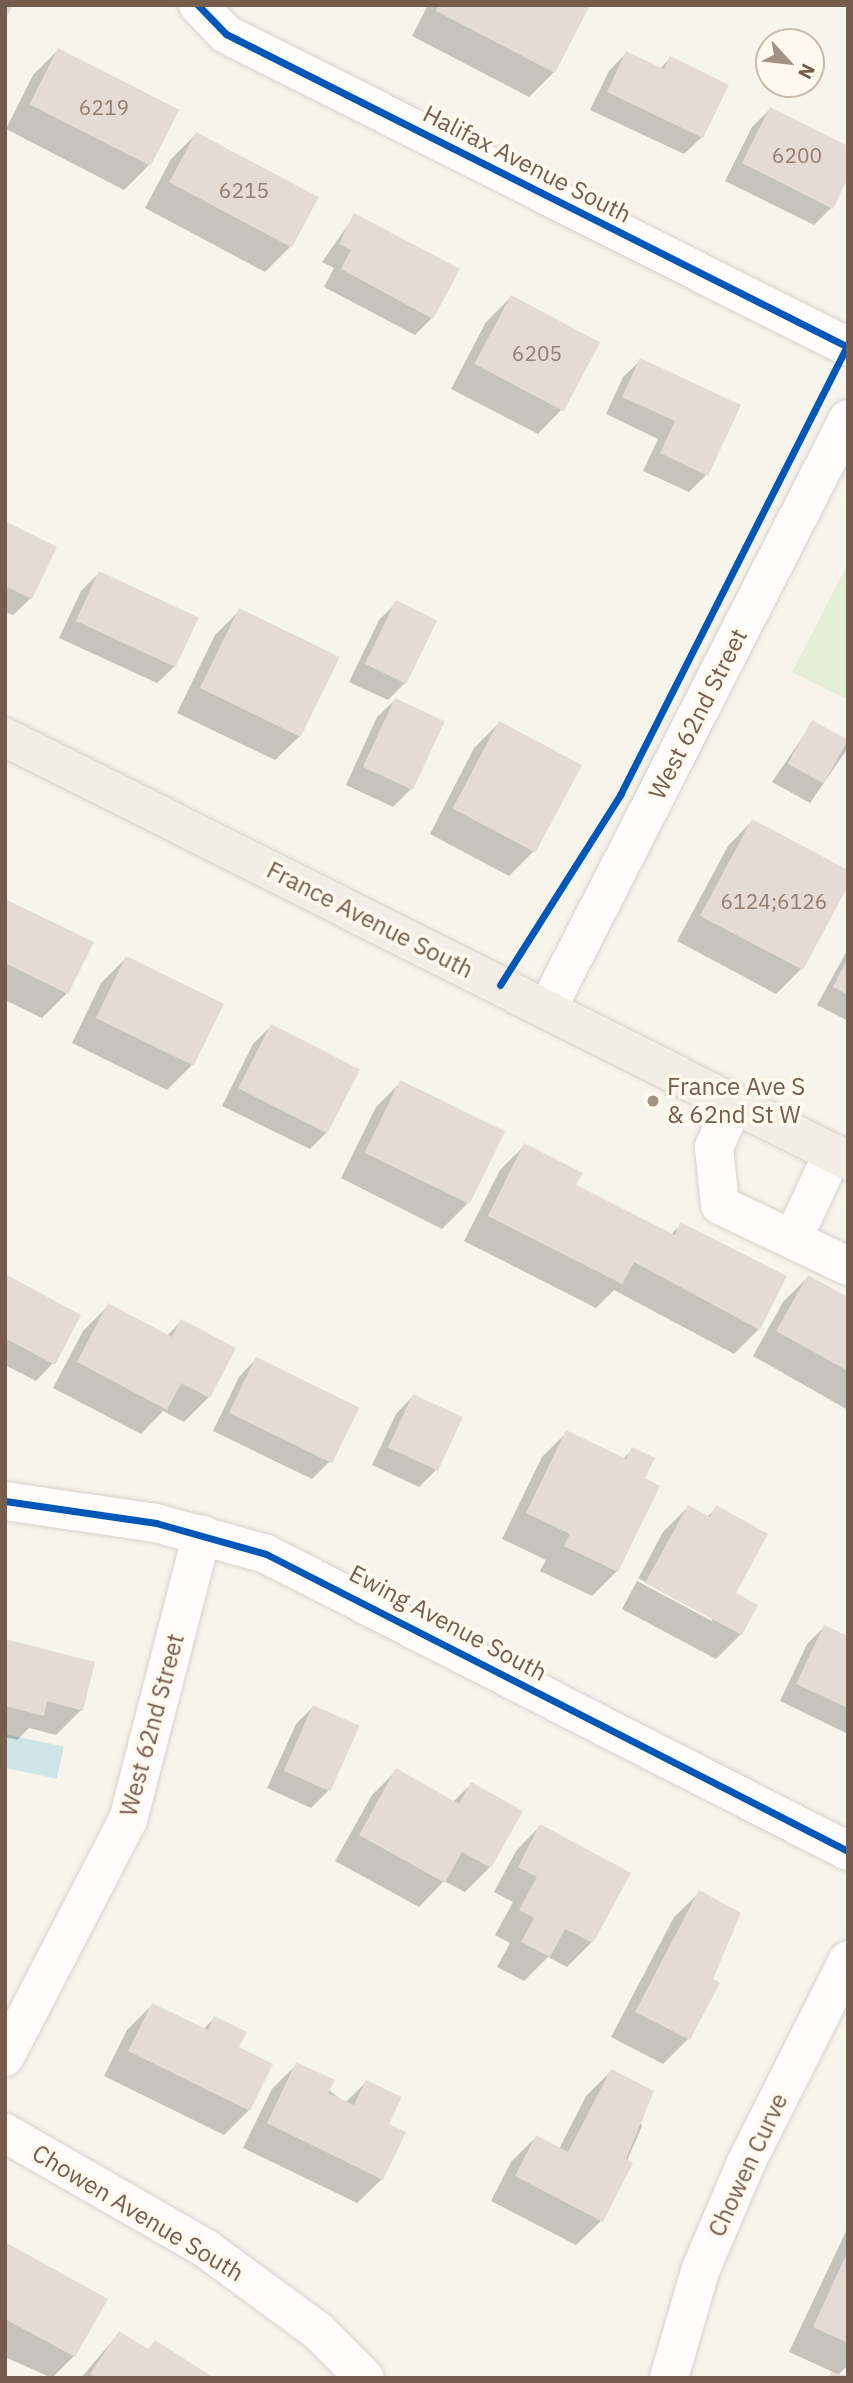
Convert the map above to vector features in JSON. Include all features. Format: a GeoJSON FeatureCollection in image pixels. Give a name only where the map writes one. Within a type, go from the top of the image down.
{"type":"FeatureCollection","features":[{"type":"Feature","properties":{"kind":"main road","name":"France Avenue South"},"geometry":{"type":"LineString","coordinates":[[5,737],[840,1157]]}},
{"type":"Feature","properties":{"kind":"street","name":"Halifax Avenue South"},"geometry":{"type":"LineString","coordinates":[[198,5],[226,34],[848,347]]}},
{"type":"Feature","properties":{"kind":"street","name":"West 62nd Street"},"geometry":{"type":"LineString","coordinates":[[547,1009],[848,419]]}},
{"type":"Feature","properties":{"kind":"street"},"geometry":{"type":"LineString","coordinates":[[734,1104],[713,1147],[720,1205],[848,1266]]}},
{"type":"Feature","properties":{"kind":"street"},"geometry":{"type":"LineString","coordinates":[[793,1239],[840,1157]]}},
{"type":"Feature","properties":{"kind":"street","name":"Ewing Avenue South"},"geometry":{"type":"LineString","coordinates":[[5,1501],[202,1534],[346,1591],[848,1851]]}},
{"type":"Feature","properties":{"kind":"street","name":"West 62nd Street"},"geometry":{"type":"LineString","coordinates":[[5,2057],[128,1820],[202,1534]]}},
{"type":"Feature","properties":{"kind":"street","name":"Chowen Curve"},"geometry":{"type":"LineString","coordinates":[[670,2378],[700,2271],[746,2163],[848,1960]]}},
{"type":"Feature","properties":{"kind":"street","name":"Chowen Avenue South"},"geometry":{"type":"LineString","coordinates":[[5,2133],[205,2248],[318,2331],[365,2378]]}},
{"type":"Feature","properties":{"kind":"green space"},"geometry":{"type":"Polygon","coordinates":[[[848,563],[848,700],[792,672],[848,563]]]}},
{"type":"Feature","properties":{"kind":"water"},"geometry":{"type":"Polygon","coordinates":[[[5,1734],[64,1746],[57,1779],[5,1768],[5,1734]]]}},
{"type":"Feature","properties":{"kind":"building"},"geometry":{"type":"Polygon","coordinates":[[[5,5],[12,8],[5,19],[5,5]]]}},
{"type":"Feature","properties":{"kind":"building"},"geometry":{"type":"Polygon","coordinates":[[[438,5],[590,5],[555,73],[436,11],[438,5]]]}},
{"type":"Feature","properties":{"kind":"building"},"geometry":{"type":"Polygon","coordinates":[[[58,48],[179,110],[151,166],[29,104],[58,48]]]}},
{"type":"Feature","properties":{"kind":"building"},"geometry":{"type":"Polygon","coordinates":[[[626,51],[664,69],[670,56],[729,85],[703,138],[607,92],[626,51]]]}},
{"type":"Feature","properties":{"kind":"building"},"geometry":{"type":"Polygon","coordinates":[[[770,107],[848,146],[848,178],[833,209],[742,163],[770,107]]]}},
{"type":"Feature","properties":{"kind":"building"},"geometry":{"type":"Polygon","coordinates":[[[196,132],[319,197],[292,248],[169,182],[196,132]]]}},
{"type":"Feature","properties":{"kind":"building"},"geometry":{"type":"Polygon","coordinates":[[[354,213],[460,269],[433,319],[341,269],[351,250],[339,244],[354,213]]]}},
{"type":"Feature","properties":{"kind":"building"},"geometry":{"type":"Polygon","coordinates":[[[511,295],[600,342],[564,411],[474,364],[511,295]]]}},
{"type":"Feature","properties":{"kind":"building"},"geometry":{"type":"Polygon","coordinates":[[[640,358],[741,405],[708,476],[660,453],[675,421],[622,397],[640,358]]]}},
{"type":"Feature","properties":{"kind":"building"},"geometry":{"type":"Polygon","coordinates":[[[5,521],[57,547],[32,599],[5,586],[5,521]]]}},
{"type":"Feature","properties":{"kind":"building"},"geometry":{"type":"Polygon","coordinates":[[[99,571],[199,617],[175,667],[76,621],[99,571]]]}},
{"type":"Feature","properties":{"kind":"building"},"geometry":{"type":"Polygon","coordinates":[[[396,600],[437,620],[406,684],[365,664],[396,600]]]}},
{"type":"Feature","properties":{"kind":"building"},"geometry":{"type":"Polygon","coordinates":[[[239,608],[340,657],[301,737],[200,688],[239,608]]]}},
{"type":"Feature","properties":{"kind":"building"},"geometry":{"type":"Polygon","coordinates":[[[395,698],[445,721],[413,790],[363,767],[395,698]]]}},
{"type":"Feature","properties":{"kind":"building"},"geometry":{"type":"Polygon","coordinates":[[[812,720],[848,740],[824,784],[788,764],[812,720]]]}},
{"type":"Feature","properties":{"kind":"building"},"geometry":{"type":"Polygon","coordinates":[[[499,721],[582,765],[536,853],[453,808],[499,721]]]}},
{"type":"Feature","properties":{"kind":"building"},"geometry":{"type":"Polygon","coordinates":[[[752,819],[848,870],[848,886],[803,970],[700,916],[752,819]]]}},
{"type":"Feature","properties":{"kind":"building"},"geometry":{"type":"Polygon","coordinates":[[[5,899],[94,942],[68,994],[5,963],[5,899]]]}},
{"type":"Feature","properties":{"kind":"building"},"geometry":{"type":"Polygon","coordinates":[[[126,956],[224,1004],[194,1066],[96,1018],[126,956]]]}},
{"type":"Feature","properties":{"kind":"building"},"geometry":{"type":"Polygon","coordinates":[[[848,958],[848,995],[833,987],[848,958]]]}},
{"type":"Feature","properties":{"kind":"building"},"geometry":{"type":"Polygon","coordinates":[[[271,1024],[360,1069],[327,1134],[238,1088],[271,1024]]]}},
{"type":"Feature","properties":{"kind":"building"},"geometry":{"type":"Polygon","coordinates":[[[400,1080],[505,1131],[470,1204],[364,1153],[400,1080]]]}},
{"type":"Feature","properties":{"kind":"building"},"geometry":{"type":"Polygon","coordinates":[[[524,1143],[583,1173],[576,1185],[675,1235],[680,1222],[787,1276],[760,1330],[634,1262],[622,1284],[488,1216],[524,1143]]]}},
{"type":"Feature","properties":{"kind":"building"},"geometry":{"type":"Polygon","coordinates":[[[5,1274],[81,1315],[55,1365],[5,1338],[5,1274]]]}},
{"type":"Feature","properties":{"kind":"building"},"geometry":{"type":"Polygon","coordinates":[[[808,1275],[848,1297],[848,1371],[776,1331],[808,1275]]]}},
{"type":"Feature","properties":{"kind":"building"},"geometry":{"type":"Polygon","coordinates":[[[108,1303],[172,1337],[181,1319],[236,1348],[210,1398],[181,1383],[167,1410],[77,1362],[108,1303]]]}},
{"type":"Feature","properties":{"kind":"building"},"geometry":{"type":"Polygon","coordinates":[[[256,1357],[359,1407],[332,1463],[229,1413],[256,1357]]]}},
{"type":"Feature","properties":{"kind":"building"},"geometry":{"type":"Polygon","coordinates":[[[413,1394],[463,1417],[438,1471],[388,1447],[413,1394]]]}},
{"type":"Feature","properties":{"kind":"building"},"geometry":{"type":"Polygon","coordinates":[[[566,1430],[626,1459],[632,1447],[655,1458],[645,1478],[660,1486],[618,1572],[564,1546],[570,1534],[526,1513],[566,1430]]]}},
{"type":"Feature","properties":{"kind":"building"},"geometry":{"type":"Polygon","coordinates":[[[688,1505],[710,1517],[716,1505],[768,1534],[736,1593],[758,1605],[742,1635],[645,1583],[688,1505]]]}},
{"type":"Feature","properties":{"kind":"building"},"geometry":{"type":"Polygon","coordinates":[[[824,1625],[848,1636],[848,1708],[796,1684],[824,1625]]]}},
{"type":"Feature","properties":{"kind":"building"},"geometry":{"type":"Polygon","coordinates":[[[5,1639],[95,1662],[83,1711],[47,1701],[44,1716],[5,1706],[5,1639]]]}},
{"type":"Feature","properties":{"kind":"building"},"geometry":{"type":"Polygon","coordinates":[[[313,1705],[360,1726],[330,1792],[284,1771],[313,1705]]]}},
{"type":"Feature","properties":{"kind":"building"},"geometry":{"type":"Polygon","coordinates":[[[396,1768],[459,1804],[471,1782],[523,1811],[491,1868],[462,1852],[445,1883],[359,1835],[396,1768]]]}},
{"type":"Feature","properties":{"kind":"building"},"geometry":{"type":"Polygon","coordinates":[[[540,1824],[631,1873],[593,1943],[565,1929],[550,1957],[521,1942],[534,1918],[519,1910],[537,1877],[518,1867],[540,1824]]]}},
{"type":"Feature","properties":{"kind":"building"},"geometry":{"type":"Polygon","coordinates":[[[699,1890],[741,1913],[713,1979],[720,1983],[690,2040],[635,2012],[699,1890]]]}},
{"type":"Feature","properties":{"kind":"building"},"geometry":{"type":"Polygon","coordinates":[[[152,2003],[208,2030],[214,2016],[247,2032],[239,2047],[273,2064],[250,2111],[128,2051],[152,2003]]]}},
{"type":"Feature","properties":{"kind":"building"},"geometry":{"type":"Polygon","coordinates":[[[296,2062],[335,2080],[328,2093],[354,2105],[366,2080],[402,2097],[389,2124],[406,2132],[383,2180],[267,2123],[296,2062]]]}},
{"type":"Feature","properties":{"kind":"building"},"geometry":{"type":"Polygon","coordinates":[[[611,2069],[654,2091],[626,2159],[633,2163],[603,2222],[515,2176],[536,2135],[568,2152],[611,2069]]]}},
{"type":"Feature","properties":{"kind":"building"},"geometry":{"type":"Polygon","coordinates":[[[5,2242],[108,2299],[75,2357],[5,2319],[5,2242]]]}},
{"type":"Feature","properties":{"kind":"building"},"geometry":{"type":"Polygon","coordinates":[[[848,2251],[848,2343],[813,2327],[848,2251]]]}},
{"type":"Feature","properties":{"kind":"building"},"geometry":{"type":"Polygon","coordinates":[[[119,2331],[148,2349],[155,2340],[214,2378],[96,2378],[90,2374],[119,2331]]]}},
{"type":"Feature","properties":{"kind":"building"},"geometry":{"type":"Polygon","coordinates":[[[831,2372],[848,2376],[848,2378],[829,2378],[831,2372]]]}},
{"type":"Feature","properties":{"kind":"cycle path"},"geometry":{"type":"LineString","coordinates":[[198,5],[226,34],[848,347]]}},
{"type":"Feature","properties":{"kind":"cycle path"},"geometry":{"type":"LineString","coordinates":[[500,985],[620,795],[848,344]]}},
{"type":"Feature","properties":{"kind":"cycle path"},"geometry":{"type":"LineString","coordinates":[[5,1501],[156,1523],[266,1554],[848,1851]]}},
{"type":"Feature","properties":{"kind":"place","name":"France Ave S & 62nd St W"},"geometry":{"type":"Point","coordinates":[653,1101]}}]}
